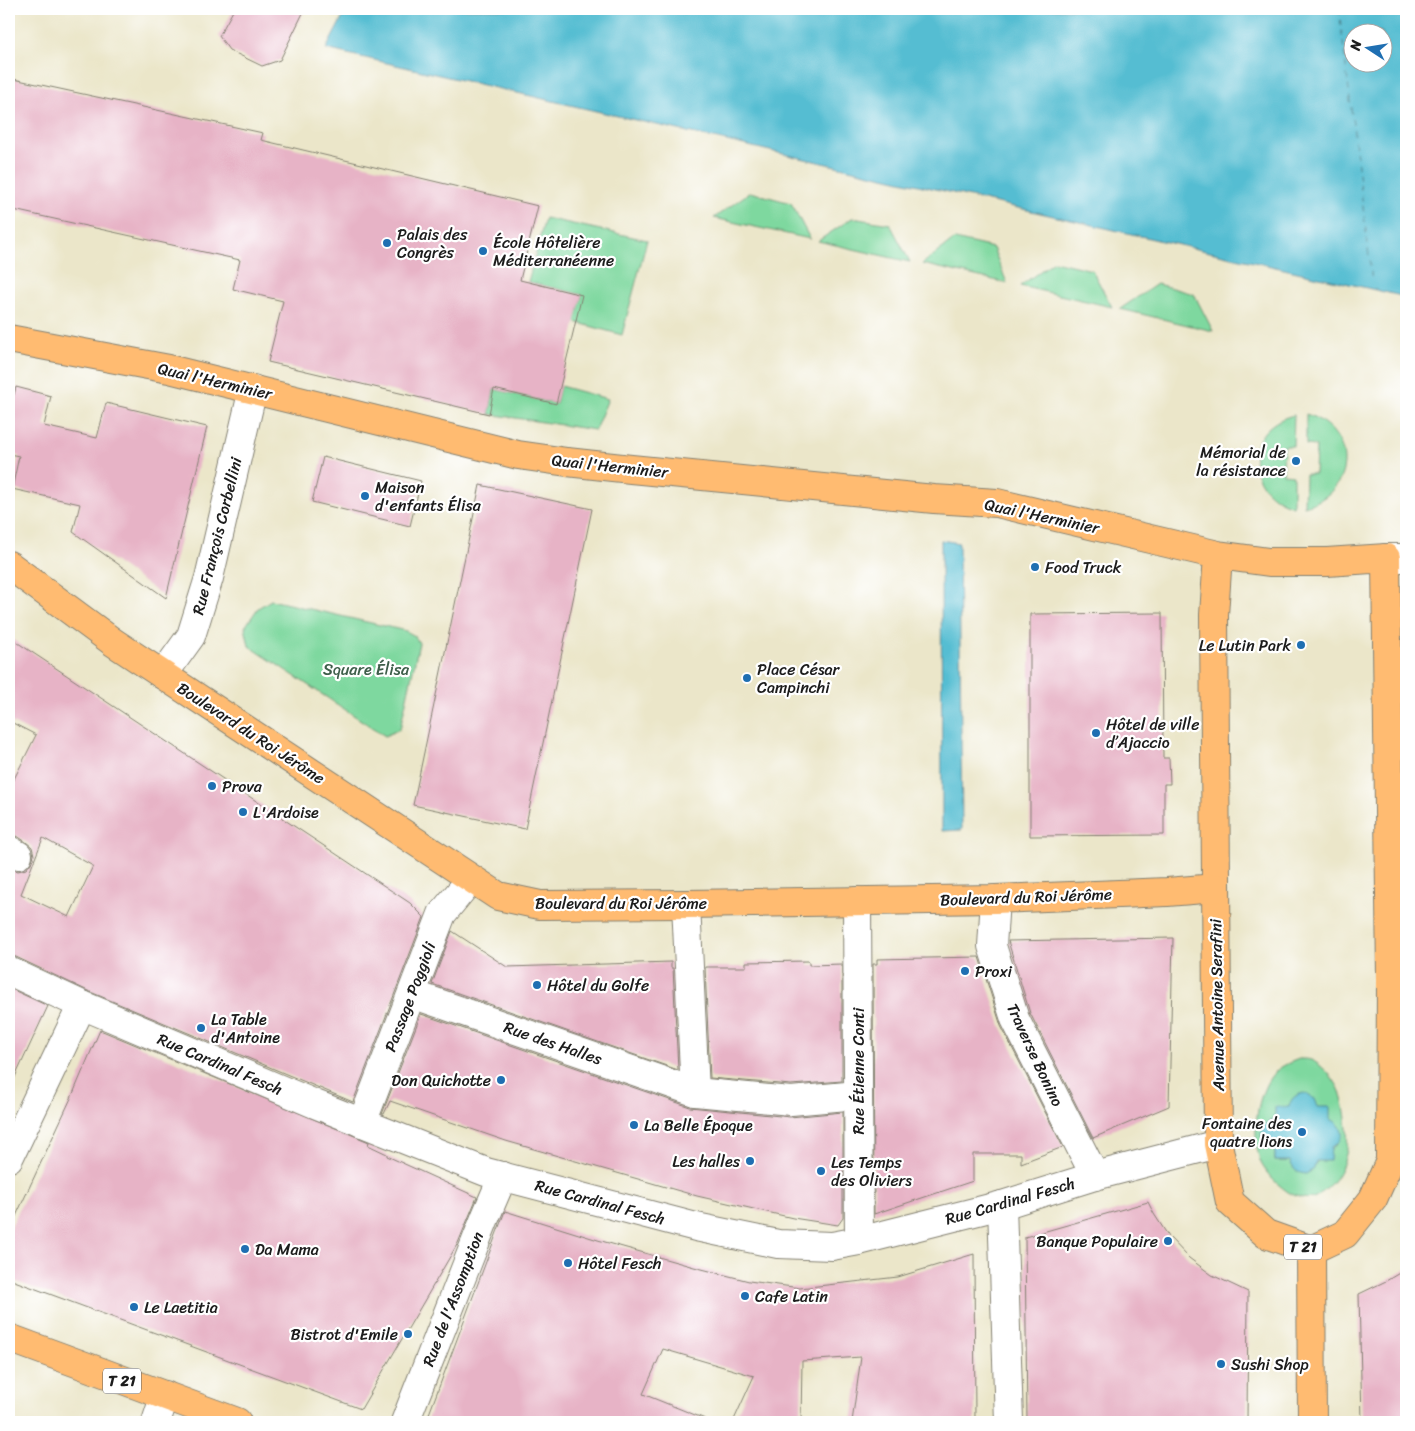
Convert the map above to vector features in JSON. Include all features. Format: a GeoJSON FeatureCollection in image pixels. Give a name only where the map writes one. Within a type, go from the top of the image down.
{"type":"FeatureCollection","features":[{"type":"Feature","properties":{"kind":"main road","name":"Quai l'Herminier"},"geometry":{"type":"LineString","coordinates":[[9,339],[169,369],[518,455],[639,470],[934,499],[997,503],[1218,555],[1269,562],[1327,562],[1396,558]]}},
{"type":"Feature","properties":{"kind":"main road","name":"Avenue Antoine Serafini"},"geometry":{"type":"LineString","coordinates":[[1218,555],[1214,615],[1218,1144],[1230,1202],[1266,1234],[1311,1250]]}},
{"type":"Feature","properties":{"kind":"main road","name":"T 21"},"geometry":{"type":"LineString","coordinates":[[1312,1422],[1311,1250],[1346,1234],[1398,1162],[1399,979],[1396,558]]}},
{"type":"Feature","properties":{"kind":"main road","name":"Boulevard du Roi Jérôme"},"geometry":{"type":"LineString","coordinates":[[9,566],[113,642],[498,896],[540,905],[686,904],[995,899],[1167,892],[1216,888]]}},
{"type":"Feature","properties":{"kind":"main road","name":"T 21"},"geometry":{"type":"LineString","coordinates":[[9,1338],[237,1422]]}},
{"type":"Feature","properties":{"kind":"street","name":"Rue François Corbellini"},"geometry":{"type":"LineString","coordinates":[[163,675],[191,636],[210,578],[253,389]]}},
{"type":"Feature","properties":{"kind":"street","name":"Passage Poggioli"},"geometry":{"type":"LineString","coordinates":[[362,1123],[442,914],[471,879]]}},
{"type":"Feature","properties":{"kind":"street","name":"Traverse Bonino"},"geometry":{"type":"LineString","coordinates":[[995,899],[992,946],[1015,1020],[1095,1176]]}},
{"type":"Feature","properties":{"kind":"street","name":"Rue Étienne Conti"},"geometry":{"type":"LineString","coordinates":[[858,901],[859,1241]]}},
{"type":"Feature","properties":{"kind":"street"},"geometry":{"type":"LineString","coordinates":[[686,904],[695,1092]]}},
{"type":"Feature","properties":{"kind":"street","name":"Rue Cardinal Fesch"},"geometry":{"type":"LineString","coordinates":[[9,971],[82,1005],[362,1123],[486,1172],[696,1227],[778,1244],[832,1246],[859,1241],[1002,1205],[1095,1176],[1218,1144]]}},
{"type":"Feature","properties":{"kind":"street","name":"Rue des Halles"},"geometry":{"type":"LineString","coordinates":[[412,994],[695,1092],[791,1100],[858,1095]]}},
{"type":"Feature","properties":{"kind":"street"},"geometry":{"type":"LineString","coordinates":[[9,1158],[82,1005]]}},
{"type":"Feature","properties":{"kind":"street","name":"Rue de l'Assomption"},"geometry":{"type":"LineString","coordinates":[[405,1422],[503,1176]]}},
{"type":"Feature","properties":{"kind":"street"},"geometry":{"type":"LineString","coordinates":[[1002,1205],[1009,1422]]}},
{"type":"Feature","properties":{"kind":"street"},"geometry":{"type":"LineString","coordinates":[[156,1422],[165,1396]]}},
{"type":"Feature","properties":{"kind":"green space"},"geometry":{"type":"Polygon","coordinates":[[[750,192],[791,203],[810,239],[714,218],[750,192]]]}},
{"type":"Feature","properties":{"kind":"green space"},"geometry":{"type":"Polygon","coordinates":[[[545,218],[647,240],[622,335],[575,322],[582,295],[528,282],[545,218]]]}},
{"type":"Feature","properties":{"kind":"green space"},"geometry":{"type":"Polygon","coordinates":[[[852,218],[890,224],[910,262],[818,241],[852,218]]]}},
{"type":"Feature","properties":{"kind":"green space"},"geometry":{"type":"Polygon","coordinates":[[[955,239],[993,248],[1007,283],[922,264],[955,239]]]}},
{"type":"Feature","properties":{"kind":"green space"},"geometry":{"type":"Polygon","coordinates":[[[1054,261],[1092,270],[1112,307],[1020,286],[1054,261]]]}},
{"type":"Feature","properties":{"kind":"green space"},"geometry":{"type":"Polygon","coordinates":[[[1157,284],[1194,294],[1213,331],[1120,309],[1157,284]]]}},
{"type":"Feature","properties":{"kind":"green space"},"geometry":{"type":"Polygon","coordinates":[[[560,386],[608,399],[595,430],[489,414],[494,389],[556,404],[560,386]]]}},
{"type":"Feature","properties":{"kind":"green space"},"geometry":{"type":"Polygon","coordinates":[[[1306,414],[1323,422],[1335,434],[1342,447],[1344,462],[1341,476],[1334,489],[1321,499],[1304,506],[1305,474],[1315,474],[1316,446],[1306,445],[1306,414]]]}},
{"type":"Feature","properties":{"kind":"green space"},"geometry":{"type":"Polygon","coordinates":[[[1294,415],[1293,446],[1284,446],[1283,474],[1293,475],[1293,506],[1276,498],[1264,487],[1257,474],[1254,459],[1257,445],[1264,432],[1277,422],[1294,415]]]}},
{"type":"Feature","properties":{"kind":"green space","name":"Square Élisa"},"geometry":{"type":"Polygon","coordinates":[[[271,600],[406,631],[415,636],[419,643],[400,729],[385,736],[249,646],[245,627],[258,608],[271,600]]]}},
{"type":"Feature","properties":{"kind":"green space"},"geometry":{"type":"Polygon","coordinates":[[[1299,1059],[1311,1060],[1319,1064],[1330,1075],[1341,1093],[1346,1120],[1347,1147],[1341,1169],[1329,1186],[1313,1198],[1300,1197],[1291,1193],[1274,1180],[1262,1165],[1256,1143],[1257,1116],[1269,1079],[1284,1065],[1299,1059]],[[1289,1107],[1275,1119],[1270,1120],[1261,1137],[1267,1145],[1275,1147],[1275,1161],[1291,1161],[1296,1169],[1304,1173],[1310,1172],[1319,1159],[1338,1143],[1289,1107]]]}},
{"type":"Feature","properties":{"kind":"water"},"geometry":{"type":"Polygon","coordinates":[[[347,9],[1406,9],[1406,297],[326,49],[347,9]]]}},
{"type":"Feature","properties":{"kind":"water"},"geometry":{"type":"Polygon","coordinates":[[[941,540],[959,543],[962,830],[942,831],[941,540]]]}},
{"type":"Feature","properties":{"kind":"water","name":"Fontaine des quatre lions"},"geometry":{"type":"Polygon","coordinates":[[[1304,1093],[1315,1099],[1318,1107],[1330,1107],[1330,1119],[1339,1125],[1342,1135],[1338,1143],[1331,1147],[1330,1161],[1316,1161],[1314,1169],[1306,1174],[1295,1170],[1290,1161],[1275,1161],[1275,1147],[1264,1142],[1261,1133],[1265,1124],[1275,1119],[1275,1107],[1289,1107],[1294,1097],[1304,1093]]]}},
{"type":"Feature","properties":{"kind":"building"},"geometry":{"type":"Polygon","coordinates":[[[234,9],[305,9],[280,60],[262,66],[229,50],[219,36],[234,9]]]}},
{"type":"Feature","properties":{"kind":"building"},"geometry":{"type":"Polygon","coordinates":[[[9,78],[263,133],[261,140],[538,206],[520,280],[582,295],[556,404],[494,389],[489,414],[268,362],[283,301],[233,289],[240,260],[9,209],[9,78]]]}},
{"type":"Feature","properties":{"kind":"building"},"geometry":{"type":"Polygon","coordinates":[[[16,387],[51,396],[44,426],[97,438],[106,403],[207,427],[166,598],[73,532],[80,504],[12,489],[19,456],[9,454],[9,394],[14,395],[16,387]]]}},
{"type":"Feature","properties":{"kind":"building","name":"Maison d'enfants Élisa"},"geometry":{"type":"Polygon","coordinates":[[[323,457],[421,481],[410,526],[312,502],[323,457]]]}},
{"type":"Feature","properties":{"kind":"building"},"geometry":{"type":"Polygon","coordinates":[[[480,485],[592,509],[525,829],[413,805],[480,485]]]}},
{"type":"Feature","properties":{"kind":"building","name":"Hôtel de ville d’Ajaccio"},"geometry":{"type":"Polygon","coordinates":[[[1162,613],[1163,758],[1169,758],[1170,784],[1164,784],[1164,835],[1030,836],[1030,614],[1162,613]]]}},
{"type":"Feature","properties":{"kind":"building"},"geometry":{"type":"Polygon","coordinates":[[[9,637],[410,903],[424,917],[353,1102],[88,991],[16,957],[9,956],[9,868],[18,871],[26,869],[34,855],[32,847],[17,836],[9,834],[9,789],[36,735],[9,721],[9,637]],[[43,838],[21,894],[69,917],[93,866],[43,838]]]}},
{"type":"Feature","properties":{"kind":"building"},"geometry":{"type":"Polygon","coordinates":[[[452,931],[507,967],[671,962],[671,968],[673,968],[678,1070],[432,984],[452,931]]]}},
{"type":"Feature","properties":{"kind":"building"},"geometry":{"type":"Polygon","coordinates":[[[1173,938],[1169,1106],[1093,1138],[1030,1013],[1008,941],[1173,938]]]}},
{"type":"Feature","properties":{"kind":"building"},"geometry":{"type":"Polygon","coordinates":[[[979,957],[1001,1026],[1063,1147],[1021,1163],[1021,1154],[973,1154],[973,1181],[874,1214],[873,964],[877,964],[877,959],[979,957]]]}},
{"type":"Feature","properties":{"kind":"building"},"geometry":{"type":"Polygon","coordinates":[[[809,961],[809,965],[842,964],[842,1081],[791,1085],[710,1078],[705,967],[746,967],[746,962],[809,961]]]}},
{"type":"Feature","properties":{"kind":"building"},"geometry":{"type":"Polygon","coordinates":[[[9,988],[48,1006],[9,1090],[9,988]]]}},
{"type":"Feature","properties":{"kind":"building"},"geometry":{"type":"Polygon","coordinates":[[[421,1014],[690,1107],[790,1117],[843,1112],[843,1218],[838,1225],[793,1218],[697,1196],[506,1141],[390,1101],[384,1114],[382,1114],[421,1014]]]}},
{"type":"Feature","properties":{"kind":"building"},"geometry":{"type":"Polygon","coordinates":[[[100,1030],[369,1142],[368,1145],[387,1154],[387,1156],[477,1197],[458,1243],[361,1409],[9,1279],[9,1231],[72,1096],[100,1030]]]}},
{"type":"Feature","properties":{"kind":"building"},"geometry":{"type":"Polygon","coordinates":[[[1148,1202],[1169,1237],[1189,1258],[1212,1275],[1248,1292],[1247,1422],[1027,1422],[1025,1237],[1148,1202]]]}},
{"type":"Feature","properties":{"kind":"building"},"geometry":{"type":"Polygon","coordinates":[[[505,1211],[694,1267],[749,1281],[800,1288],[898,1277],[974,1254],[975,1422],[852,1422],[861,1357],[802,1361],[801,1422],[733,1422],[754,1376],[663,1349],[643,1394],[709,1422],[426,1422],[505,1211]]]}},
{"type":"Feature","properties":{"kind":"building"},"geometry":{"type":"Polygon","coordinates":[[[1406,1269],[1406,1422],[1362,1422],[1359,1294],[1406,1269]]]}},
{"type":"Feature","properties":{"kind":"ferry route"},"geometry":{"type":"LineString","coordinates":[[1339,9],[1372,281]]}},
{"type":"Feature","properties":{"kind":"place","name":"Palais des Congrès"},"geometry":{"type":"Point","coordinates":[387,243]}},
{"type":"Feature","properties":{"kind":"place","name":"École Hôtelière Méditerranéenne"},"geometry":{"type":"Point","coordinates":[483,251]}},
{"type":"Feature","properties":{"kind":"place","name":"Mémorial de la résistance"},"geometry":{"type":"Point","coordinates":[1296,461]}},
{"type":"Feature","properties":{"kind":"place","name":"Maison d'enfants Élisa"},"geometry":{"type":"Point","coordinates":[365,496]}},
{"type":"Feature","properties":{"kind":"place","name":"Food Truck"},"geometry":{"type":"Point","coordinates":[1035,567]}},
{"type":"Feature","properties":{"kind":"place","name":"Le Lutin Park"},"geometry":{"type":"Point","coordinates":[1301,645]}},
{"type":"Feature","properties":{"kind":"place","name":"Place César Campinchi"},"geometry":{"type":"Point","coordinates":[747,678]}},
{"type":"Feature","properties":{"kind":"place","name":"Hôtel de ville d’Ajaccio"},"geometry":{"type":"Point","coordinates":[1096,733]}},
{"type":"Feature","properties":{"kind":"place","name":"Prova"},"geometry":{"type":"Point","coordinates":[212,786]}},
{"type":"Feature","properties":{"kind":"place","name":"L'Ardoise"},"geometry":{"type":"Point","coordinates":[243,812]}},
{"type":"Feature","properties":{"kind":"place","name":"Proxi"},"geometry":{"type":"Point","coordinates":[965,971]}},
{"type":"Feature","properties":{"kind":"place","name":"Hôtel du Golfe"},"geometry":{"type":"Point","coordinates":[537,985]}},
{"type":"Feature","properties":{"kind":"place","name":"La Table d'Antoine"},"geometry":{"type":"Point","coordinates":[201,1028]}},
{"type":"Feature","properties":{"kind":"place","name":"Don Quichotte"},"geometry":{"type":"Point","coordinates":[501,1080]}},
{"type":"Feature","properties":{"kind":"place","name":"La Belle Époque"},"geometry":{"type":"Point","coordinates":[634,1125]}},
{"type":"Feature","properties":{"kind":"place","name":"Fontaine des quatre lions"},"geometry":{"type":"Point","coordinates":[1302,1132]}},
{"type":"Feature","properties":{"kind":"place","name":"Les halles"},"geometry":{"type":"Point","coordinates":[750,1161]}},
{"type":"Feature","properties":{"kind":"place","name":"Les Temps des Oliviers"},"geometry":{"type":"Point","coordinates":[821,1171]}},
{"type":"Feature","properties":{"kind":"place","name":"Banque Populaire"},"geometry":{"type":"Point","coordinates":[1168,1241]}},
{"type":"Feature","properties":{"kind":"place","name":"Da Mama"},"geometry":{"type":"Point","coordinates":[245,1249]}},
{"type":"Feature","properties":{"kind":"place","name":"Hôtel Fesch"},"geometry":{"type":"Point","coordinates":[568,1263]}},
{"type":"Feature","properties":{"kind":"place","name":"Cafe Latin"},"geometry":{"type":"Point","coordinates":[745,1296]}},
{"type":"Feature","properties":{"kind":"place","name":"Le Laetitia"},"geometry":{"type":"Point","coordinates":[134,1307]}},
{"type":"Feature","properties":{"kind":"place","name":"Bistrot d'Emile"},"geometry":{"type":"Point","coordinates":[408,1334]}},
{"type":"Feature","properties":{"kind":"place","name":"Sushi Shop"},"geometry":{"type":"Point","coordinates":[1221,1364]}}]}
